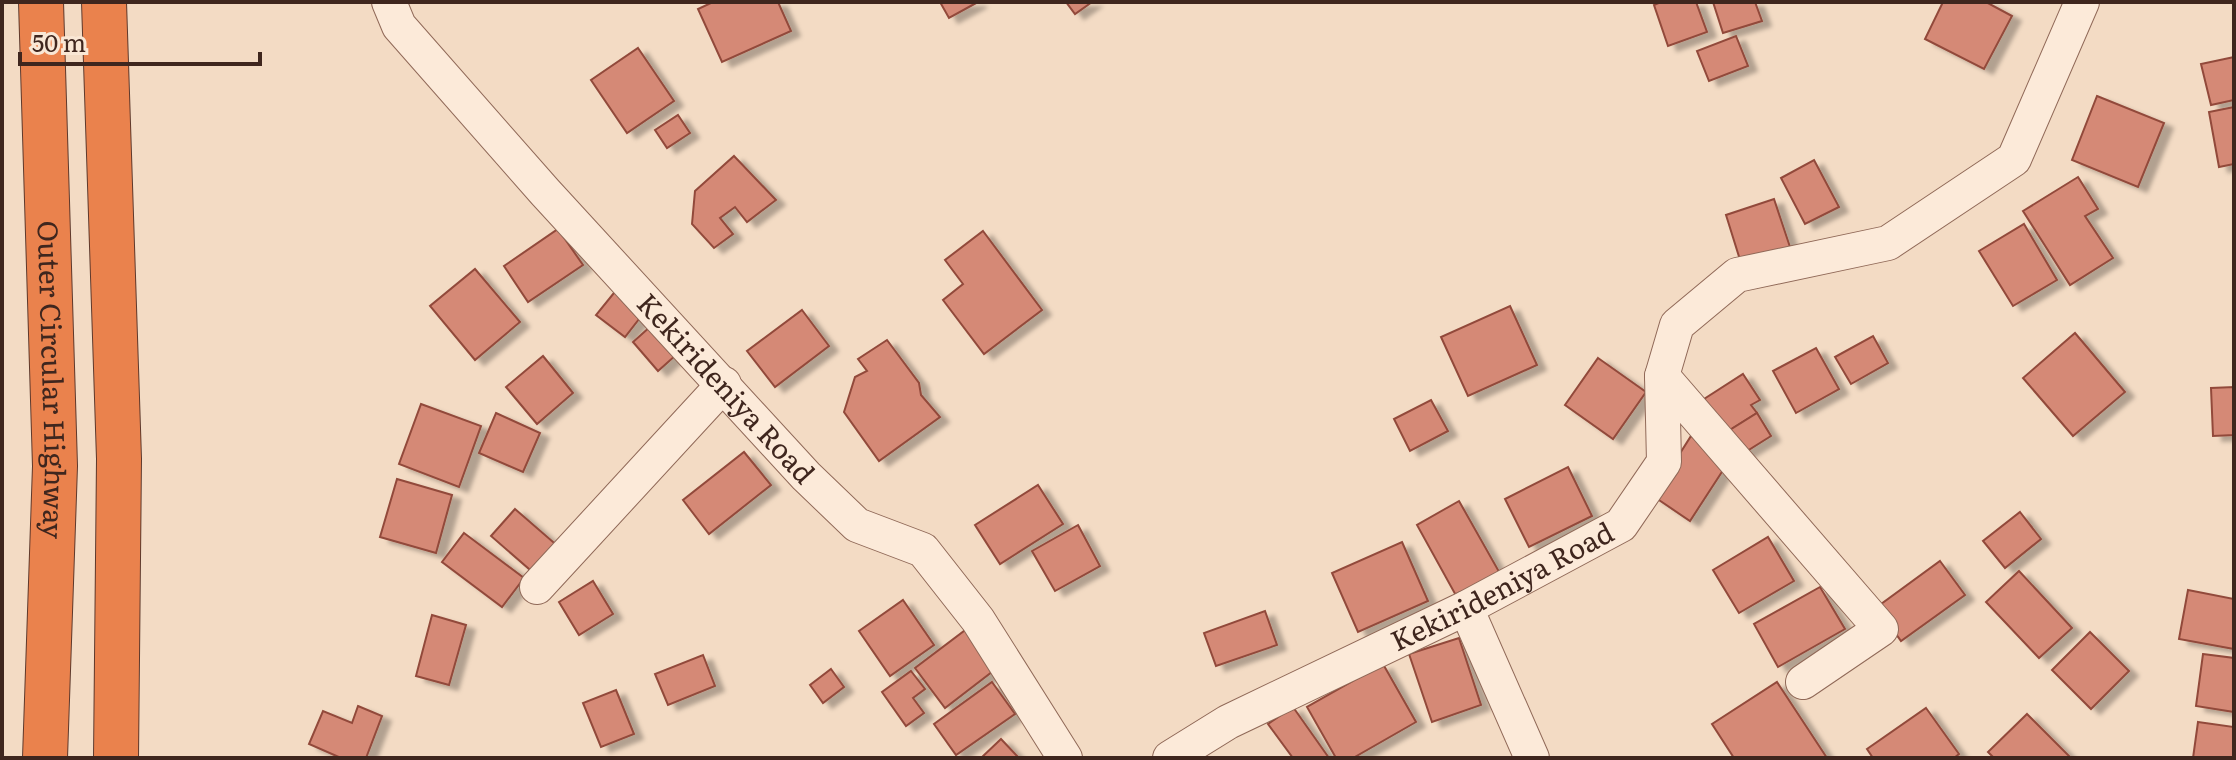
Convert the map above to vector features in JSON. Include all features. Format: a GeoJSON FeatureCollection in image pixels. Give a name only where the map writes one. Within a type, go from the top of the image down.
{"type":"FeatureCollection","features":[{"type":"Feature","properties":{"kind":"highway","name":"Outer Circular Highway"},"geometry":{"type":"LineString","coordinates":[[41,2],[55,466],[45,758]]}},
{"type":"Feature","properties":{"kind":"highway"},"geometry":{"type":"LineString","coordinates":[[104,2],[119,459],[116,758]]}},
{"type":"Feature","properties":{"kind":"street","name":"Kekirideniya Road"},"geometry":{"type":"LineString","coordinates":[[389,2],[399,26],[430,62],[806,476],[857,525],[923,550],[978,620],[1065,758]]}},
{"type":"Feature","properties":{"kind":"street","name":"Kekirideniya Road"},"geometry":{"type":"LineString","coordinates":[[1170,758],[1228,722],[1466,608],[1621,525],[1664,462],[1662,376],[1677,325],[1737,275],[1888,243],[2014,159],[2082,2]]}},
{"type":"Feature","properties":{"kind":"street"},"geometry":{"type":"LineString","coordinates":[[1662,376],[1881,629],[1803,682]]}},
{"type":"Feature","properties":{"kind":"street"},"geometry":{"type":"LineString","coordinates":[[537,587],[724,384]]}},
{"type":"Feature","properties":{"kind":"street"},"geometry":{"type":"LineString","coordinates":[[1466,608],[1532,758]]}},
{"type":"Feature","properties":{"kind":"building"},"geometry":{"type":"Polygon","coordinates":[[[713,2],[778,2],[791,31],[722,62],[698,9],[713,2]]]}},
{"type":"Feature","properties":{"kind":"building"},"geometry":{"type":"Polygon","coordinates":[[[940,2],[978,2],[949,18],[940,2]]]}},
{"type":"Feature","properties":{"kind":"building"},"geometry":{"type":"Polygon","coordinates":[[[1066,2],[1092,2],[1075,14],[1066,2]]]}},
{"type":"Feature","properties":{"kind":"building"},"geometry":{"type":"Polygon","coordinates":[[[1661,2],[1696,2],[1707,32],[1668,46],[1654,5],[1661,2]]]}},
{"type":"Feature","properties":{"kind":"building"},"geometry":{"type":"Polygon","coordinates":[[[1713,2],[1755,2],[1762,21],[1723,33],[1713,2]]]}},
{"type":"Feature","properties":{"kind":"building"},"geometry":{"type":"Polygon","coordinates":[[[1943,2],[1986,2],[2012,16],[1984,69],[1925,39],[1943,2]]]}},
{"type":"Feature","properties":{"kind":"building"},"geometry":{"type":"Polygon","coordinates":[[[1736,36],[1748,66],[1709,81],[1697,51],[1736,36]]]}},
{"type":"Feature","properties":{"kind":"building"},"geometry":{"type":"Polygon","coordinates":[[[638,48],[674,101],[627,133],[591,80],[638,48]]]}},
{"type":"Feature","properties":{"kind":"building"},"geometry":{"type":"Polygon","coordinates":[[[2234,57],[2234,100],[2211,105],[2201,64],[2234,57]]]}},
{"type":"Feature","properties":{"kind":"building"},"geometry":{"type":"Polygon","coordinates":[[[2097,96],[2164,123],[2138,187],[2072,160],[2097,96]]]}},
{"type":"Feature","properties":{"kind":"building"},"geometry":{"type":"Polygon","coordinates":[[[2234,107],[2234,164],[2219,167],[2209,112],[2234,107]]]}},
{"type":"Feature","properties":{"kind":"building"},"geometry":{"type":"Polygon","coordinates":[[[678,115],[690,133],[667,148],[655,130],[678,115]]]}},
{"type":"Feature","properties":{"kind":"building"},"geometry":{"type":"Polygon","coordinates":[[[734,156],[776,200],[747,222],[735,207],[720,218],[733,234],[714,248],[692,224],[695,191],[734,156]]]}},
{"type":"Feature","properties":{"kind":"building"},"geometry":{"type":"Polygon","coordinates":[[[1814,160],[1839,207],[1805,224],[1781,178],[1814,160]]]}},
{"type":"Feature","properties":{"kind":"building"},"geometry":{"type":"Polygon","coordinates":[[[2078,177],[2098,209],[2085,216],[2113,258],[2070,285],[2023,211],[2078,177]]]}},
{"type":"Feature","properties":{"kind":"building"},"geometry":{"type":"Polygon","coordinates":[[[1774,199],[1790,247],[1741,263],[1726,215],[1774,199]]]}},
{"type":"Feature","properties":{"kind":"building"},"geometry":{"type":"Polygon","coordinates":[[[2024,224],[2057,280],[2013,306],[1979,251],[2024,224]]]}},
{"type":"Feature","properties":{"kind":"building"},"geometry":{"type":"Polygon","coordinates":[[[558,229],[583,265],[528,302],[504,266],[558,229]]]}},
{"type":"Feature","properties":{"kind":"building"},"geometry":{"type":"Polygon","coordinates":[[[983,231],[1042,310],[984,354],[943,300],[963,284],[945,260],[983,231]]]}},
{"type":"Feature","properties":{"kind":"building"},"geometry":{"type":"Polygon","coordinates":[[[475,269],[520,322],[475,360],[430,306],[475,269]]]}},
{"type":"Feature","properties":{"kind":"building"},"geometry":{"type":"Polygon","coordinates":[[[618,288],[646,310],[625,337],[596,315],[618,288]]]}},
{"type":"Feature","properties":{"kind":"building"},"geometry":{"type":"Polygon","coordinates":[[[1510,306],[1537,365],[1468,396],[1441,337],[1510,306]]]}},
{"type":"Feature","properties":{"kind":"building"},"geometry":{"type":"Polygon","coordinates":[[[802,310],[829,346],[775,387],[747,351],[802,310]]]}},
{"type":"Feature","properties":{"kind":"building"},"geometry":{"type":"Polygon","coordinates":[[[651,326],[676,355],[658,371],[633,342],[651,326]]]}},
{"type":"Feature","properties":{"kind":"building"},"geometry":{"type":"Polygon","coordinates":[[[2075,333],[2125,392],[2073,436],[2023,378],[2075,333]]]}},
{"type":"Feature","properties":{"kind":"building"},"geometry":{"type":"Polygon","coordinates":[[[1873,336],[1888,363],[1851,384],[1835,357],[1873,336]]]}},
{"type":"Feature","properties":{"kind":"building"},"geometry":{"type":"Polygon","coordinates":[[[887,340],[919,383],[921,395],[940,417],[879,461],[844,412],[855,377],[867,371],[858,359],[887,340]]]}},
{"type":"Feature","properties":{"kind":"building"},"geometry":{"type":"Polygon","coordinates":[[[1816,348],[1839,389],[1796,413],[1773,371],[1816,348]]]}},
{"type":"Feature","properties":{"kind":"building"},"geometry":{"type":"Polygon","coordinates":[[[543,356],[573,393],[537,424],[506,387],[543,356]]]}},
{"type":"Feature","properties":{"kind":"building"},"geometry":{"type":"Polygon","coordinates":[[[1598,358],[1646,392],[1613,439],[1565,405],[1598,358]]]}},
{"type":"Feature","properties":{"kind":"building"},"geometry":{"type":"Polygon","coordinates":[[[1743,374],[1760,400],[1751,405],[1757,413],[1725,433],[1704,399],[1743,374]]]}},
{"type":"Feature","properties":{"kind":"building"},"geometry":{"type":"Polygon","coordinates":[[[2234,387],[2234,435],[2213,436],[2211,388],[2234,387]]]}},
{"type":"Feature","properties":{"kind":"building"},"geometry":{"type":"Polygon","coordinates":[[[1431,400],[1448,431],[1410,451],[1394,419],[1431,400]]]}},
{"type":"Feature","properties":{"kind":"building"},"geometry":{"type":"Polygon","coordinates":[[[421,404],[481,426],[459,487],[399,464],[421,404]]]}},
{"type":"Feature","properties":{"kind":"building"},"geometry":{"type":"Polygon","coordinates":[[[496,413],[540,433],[523,472],[479,453],[496,413]]]}},
{"type":"Feature","properties":{"kind":"building"},"geometry":{"type":"Polygon","coordinates":[[[1757,413],[1771,436],[1739,456],[1725,433],[1757,413]]]}},
{"type":"Feature","properties":{"kind":"building"},"geometry":{"type":"Polygon","coordinates":[[[1691,436],[1729,461],[1690,521],[1653,496],[1691,436]]]}},
{"type":"Feature","properties":{"kind":"building"},"geometry":{"type":"Polygon","coordinates":[[[744,452],[771,485],[709,534],[683,500],[744,452]]]}},
{"type":"Feature","properties":{"kind":"building"},"geometry":{"type":"Polygon","coordinates":[[[1568,467],[1592,516],[1529,547],[1505,499],[1568,467]]]}},
{"type":"Feature","properties":{"kind":"building"},"geometry":{"type":"Polygon","coordinates":[[[397,479],[452,495],[436,553],[380,537],[397,479]]]}},
{"type":"Feature","properties":{"kind":"building"},"geometry":{"type":"Polygon","coordinates":[[[1038,485],[1063,524],[1000,564],[975,525],[1038,485]]]}},
{"type":"Feature","properties":{"kind":"building"},"geometry":{"type":"Polygon","coordinates":[[[1459,501],[1502,577],[1459,601],[1417,525],[1459,501]]]}},
{"type":"Feature","properties":{"kind":"building"},"geometry":{"type":"Polygon","coordinates":[[[515,509],[560,548],[536,575],[491,536],[515,509]]]}},
{"type":"Feature","properties":{"kind":"building"},"geometry":{"type":"Polygon","coordinates":[[[2020,512],[2041,539],[2005,568],[1983,541],[2020,512]]]}},
{"type":"Feature","properties":{"kind":"building"},"geometry":{"type":"Polygon","coordinates":[[[1078,525],[1100,566],[1055,591],[1032,551],[1078,525]]]}},
{"type":"Feature","properties":{"kind":"building"},"geometry":{"type":"Polygon","coordinates":[[[464,533],[524,578],[502,607],[442,562],[464,533]]]}},
{"type":"Feature","properties":{"kind":"building"},"geometry":{"type":"Polygon","coordinates":[[[1768,537],[1794,581],[1739,613],[1713,570],[1768,537]]]}},
{"type":"Feature","properties":{"kind":"building"},"geometry":{"type":"Polygon","coordinates":[[[1402,542],[1428,601],[1358,632],[1332,573],[1402,542]]]}},
{"type":"Feature","properties":{"kind":"building"},"geometry":{"type":"Polygon","coordinates":[[[1940,561],[1965,595],[1901,641],[1877,607],[1940,561]]]}},
{"type":"Feature","properties":{"kind":"building"},"geometry":{"type":"Polygon","coordinates":[[[2019,571],[2072,628],[2039,658],[1986,602],[2019,571]]]}},
{"type":"Feature","properties":{"kind":"building"},"geometry":{"type":"Polygon","coordinates":[[[593,581],[613,614],[579,635],[559,602],[593,581]]]}},
{"type":"Feature","properties":{"kind":"building"},"geometry":{"type":"Polygon","coordinates":[[[1820,587],[1845,629],[1778,667],[1754,624],[1820,587]]]}},
{"type":"Feature","properties":{"kind":"building"},"geometry":{"type":"Polygon","coordinates":[[[2188,590],[2234,599],[2234,649],[2179,639],[2188,590]]]}},
{"type":"Feature","properties":{"kind":"building"},"geometry":{"type":"Polygon","coordinates":[[[903,600],[934,645],[890,676],[859,631],[903,600]]]}},
{"type":"Feature","properties":{"kind":"building"},"geometry":{"type":"Polygon","coordinates":[[[1265,611],[1277,645],[1216,666],[1204,633],[1265,611]]]}},
{"type":"Feature","properties":{"kind":"building"},"geometry":{"type":"Polygon","coordinates":[[[432,615],[466,625],[449,685],[416,676],[432,615]]]}},
{"type":"Feature","properties":{"kind":"building"},"geometry":{"type":"Polygon","coordinates":[[[968,628],[997,668],[945,708],[915,668],[968,628]]]}},
{"type":"Feature","properties":{"kind":"building"},"geometry":{"type":"Polygon","coordinates":[[[2090,632],[2129,671],[2091,709],[2052,670],[2090,632]]]}},
{"type":"Feature","properties":{"kind":"building"},"geometry":{"type":"Polygon","coordinates":[[[1459,638],[1481,705],[1432,722],[1409,654],[1459,638]]]}},
{"type":"Feature","properties":{"kind":"building"},"geometry":{"type":"Polygon","coordinates":[[[2203,654],[2234,658],[2234,712],[2196,706],[2203,654]]]}},
{"type":"Feature","properties":{"kind":"building"},"geometry":{"type":"Polygon","coordinates":[[[703,655],[715,686],[668,705],[655,674],[703,655]]]}},
{"type":"Feature","properties":{"kind":"building"},"geometry":{"type":"Polygon","coordinates":[[[1383,664],[1416,722],[1353,758],[1336,758],[1307,707],[1383,664]]]}},
{"type":"Feature","properties":{"kind":"building"},"geometry":{"type":"Polygon","coordinates":[[[831,669],[844,687],[823,703],[810,685],[831,669]]]}},
{"type":"Feature","properties":{"kind":"building"},"geometry":{"type":"Polygon","coordinates":[[[911,671],[925,689],[913,698],[924,713],[906,726],[882,692],[911,671]]]}},
{"type":"Feature","properties":{"kind":"building"},"geometry":{"type":"Polygon","coordinates":[[[992,682],[1015,714],[956,755],[934,724],[992,682]]]}},
{"type":"Feature","properties":{"kind":"building"},"geometry":{"type":"Polygon","coordinates":[[[1777,682],[1827,758],[1734,758],[1712,724],[1777,682]]]}},
{"type":"Feature","properties":{"kind":"building"},"geometry":{"type":"Polygon","coordinates":[[[616,690],[634,734],[601,747],[583,703],[616,690]]]}},
{"type":"Feature","properties":{"kind":"building"},"geometry":{"type":"Polygon","coordinates":[[[358,706],[382,716],[366,758],[341,758],[309,744],[323,711],[352,723],[358,706]]]}},
{"type":"Feature","properties":{"kind":"building"},"geometry":{"type":"Polygon","coordinates":[[[1293,707],[1329,758],[1293,758],[1268,724],[1293,707]]]}},
{"type":"Feature","properties":{"kind":"building"},"geometry":{"type":"Polygon","coordinates":[[[1926,708],[1959,754],[1954,758],[1873,758],[1867,749],[1926,708]]]}},
{"type":"Feature","properties":{"kind":"building"},"geometry":{"type":"Polygon","coordinates":[[[2027,714],[2069,756],[2067,758],[1994,758],[1988,752],[2027,714]]]}},
{"type":"Feature","properties":{"kind":"building"},"geometry":{"type":"Polygon","coordinates":[[[2198,722],[2234,727],[2234,758],[2193,758],[2198,722]]]}},
{"type":"Feature","properties":{"kind":"building"},"geometry":{"type":"Polygon","coordinates":[[[1001,739],[1019,758],[981,758],[1001,739]]]}}]}
